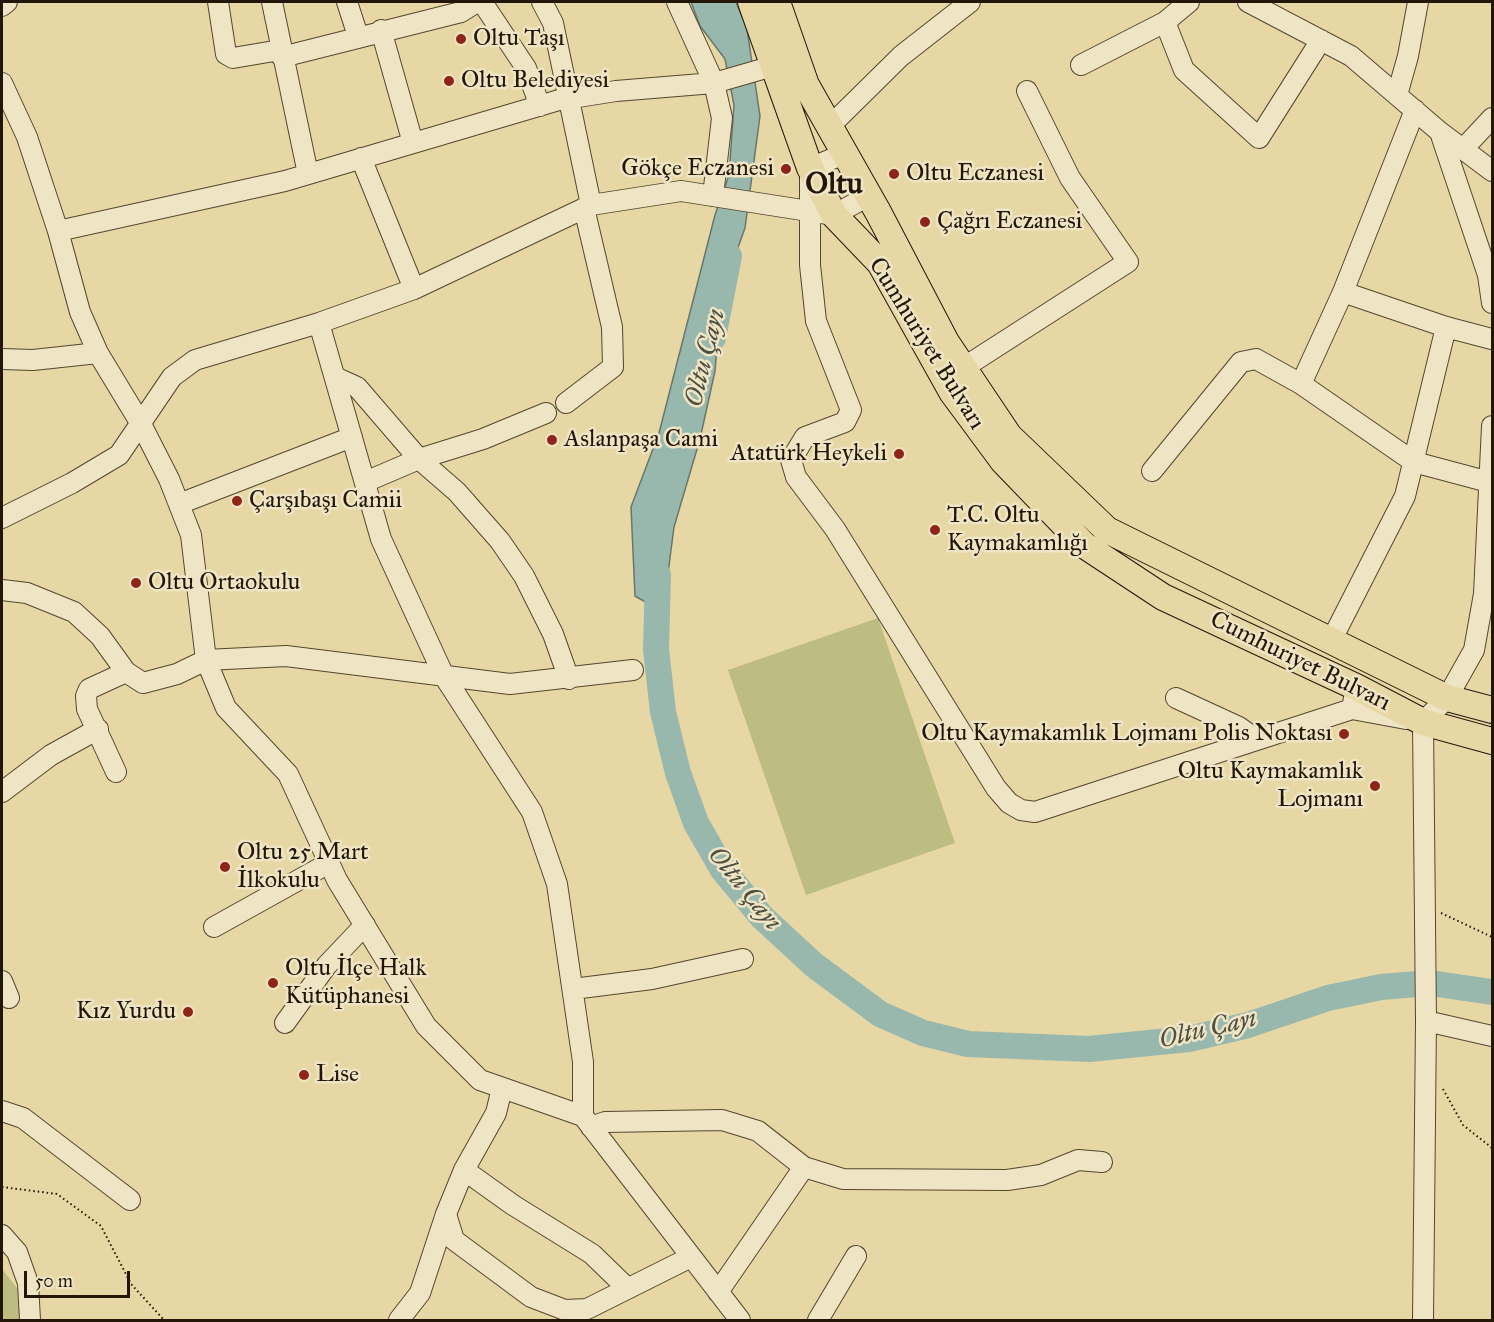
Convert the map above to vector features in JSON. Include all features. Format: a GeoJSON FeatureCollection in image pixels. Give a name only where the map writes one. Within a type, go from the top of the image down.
{"type":"FeatureCollection","features":[{"type":"Feature","properties":{"kind":"main road","name":"Cumhuriyet Bulvarı"},"geometry":{"type":"LineString","coordinates":[[751,2],[764,69],[834,215],[880,263],[952,392],[1003,461],[1084,545],[1163,597],[1354,698],[1423,722],[1492,741]]}},
{"type":"Feature","properties":{"kind":"main road","name":"Cumhuriyet Bulvarı"},"geometry":{"type":"LineString","coordinates":[[777,2],[806,85],[946,342],[1009,436],[1107,530],[1447,698],[1492,710]]}},
{"type":"Feature","properties":{"kind":"street"},"geometry":{"type":"LineString","coordinates":[[2,6],[7,2]]}},
{"type":"Feature","properties":{"kind":"street"},"geometry":{"type":"LineString","coordinates":[[218,2],[226,54],[234,58],[281,53],[358,36],[461,12],[477,2]]}},
{"type":"Feature","properties":{"kind":"street"},"geometry":{"type":"LineString","coordinates":[[272,2],[308,174]]}},
{"type":"Feature","properties":{"kind":"street"},"geometry":{"type":"LineString","coordinates":[[347,2],[358,36]]}},
{"type":"Feature","properties":{"kind":"street"},"geometry":{"type":"LineString","coordinates":[[482,2],[526,68],[540,106]]}},
{"type":"Feature","properties":{"kind":"street"},"geometry":{"type":"LineString","coordinates":[[542,2],[553,23],[570,99],[587,207],[612,327],[613,367],[566,403]]}},
{"type":"Feature","properties":{"kind":"street"},"geometry":{"type":"LineString","coordinates":[[677,2],[714,83],[722,118],[713,196]]}},
{"type":"Feature","properties":{"kind":"street"},"geometry":{"type":"LineString","coordinates":[[829,127],[901,56],[970,2]]}},
{"type":"Feature","properties":{"kind":"street"},"geometry":{"type":"LineString","coordinates":[[1081,65],[1165,22],[1190,2]]}},
{"type":"Feature","properties":{"kind":"street"},"geometry":{"type":"LineString","coordinates":[[1248,2],[1351,56],[1440,132],[1492,171]]}},
{"type":"Feature","properties":{"kind":"street"},"geometry":{"type":"LineString","coordinates":[[1397,95],[1408,56],[1418,2]]}},
{"type":"Feature","properties":{"kind":"street"},"geometry":{"type":"LineString","coordinates":[[1165,22],[1184,70],[1259,138],[1321,40]]}},
{"type":"Feature","properties":{"kind":"street"},"geometry":{"type":"LineString","coordinates":[[381,30],[413,143]]}},
{"type":"Feature","properties":{"kind":"street"},"geometry":{"type":"LineString","coordinates":[[58,231],[308,174],[540,106],[616,91],[714,83],[796,58]]}},
{"type":"Feature","properties":{"kind":"street"},"geometry":{"type":"LineString","coordinates":[[2,83],[27,137],[58,231],[80,312],[98,353],[141,424],[191,535],[206,660],[226,708],[288,774],[329,863],[426,1026],[480,1080],[587,1121],[722,1120],[758,1131],[804,1167],[843,1179],[1007,1180],[1041,1175],[1078,1160],[1102,1162]]}},
{"type":"Feature","properties":{"kind":"street"},"geometry":{"type":"LineString","coordinates":[[963,368],[1128,262],[1070,178],[1027,91]]}},
{"type":"Feature","properties":{"kind":"street"},"geometry":{"type":"LineString","coordinates":[[1301,384],[1343,292],[1415,111]]}},
{"type":"Feature","properties":{"kind":"street"},"geometry":{"type":"LineString","coordinates":[[1463,149],[1492,118]]}},
{"type":"Feature","properties":{"kind":"street"},"geometry":{"type":"LineString","coordinates":[[1440,132],[1488,275],[1492,303]]}},
{"type":"Feature","properties":{"kind":"street"},"geometry":{"type":"LineString","coordinates":[[844,154],[810,168],[810,266],[816,321],[851,410],[845,422],[805,437],[791,460],[796,477],[835,529],[996,788],[1009,802],[1022,810],[1035,812],[1257,740],[1354,698]]}},
{"type":"Feature","properties":{"kind":"street"},"geometry":{"type":"LineString","coordinates":[[361,158],[414,289]]}},
{"type":"Feature","properties":{"kind":"street"},"geometry":{"type":"LineString","coordinates":[[2,518],[72,483],[119,455],[172,377],[195,360],[319,323],[414,289],[587,207],[681,191],[757,201],[834,215],[868,196]]}},
{"type":"Feature","properties":{"kind":"street"},"geometry":{"type":"LineString","coordinates":[[1343,292],[1446,327],[1492,339]]}},
{"type":"Feature","properties":{"kind":"street"},"geometry":{"type":"LineString","coordinates":[[319,323],[381,539],[444,676],[532,812],[557,884],[583,1062],[587,1121],[740,1320]]}},
{"type":"Feature","properties":{"kind":"street"},"geometry":{"type":"LineString","coordinates":[[1331,641],[1405,496],[1446,327]]}},
{"type":"Feature","properties":{"kind":"street"},"geometry":{"type":"LineString","coordinates":[[2,359],[33,360],[98,353]]}},
{"type":"Feature","properties":{"kind":"street"},"geometry":{"type":"LineString","coordinates":[[1152,471],[1241,362],[1256,359],[1301,384],[1413,462],[1489,482]]}},
{"type":"Feature","properties":{"kind":"street"},"geometry":{"type":"LineString","coordinates":[[335,377],[357,387],[419,459],[457,492],[500,541],[524,576],[554,634],[569,679]]}},
{"type":"Feature","properties":{"kind":"street"},"geometry":{"type":"LineString","coordinates":[[365,482],[419,459],[483,439],[546,413]]}},
{"type":"Feature","properties":{"kind":"street"},"geometry":{"type":"LineString","coordinates":[[1423,1320],[1426,1022],[1423,722],[1447,698],[1474,650],[1484,594],[1492,426]]}},
{"type":"Feature","properties":{"kind":"street"},"geometry":{"type":"LineString","coordinates":[[179,504],[352,437]]}},
{"type":"Feature","properties":{"kind":"street"},"geometry":{"type":"LineString","coordinates":[[2,590],[27,593],[74,612],[100,636],[126,672],[143,683],[177,674],[206,660],[286,656],[510,684],[633,670]]}},
{"type":"Feature","properties":{"kind":"street"},"geometry":{"type":"LineString","coordinates":[[116,772],[87,709],[86,696],[89,689],[126,672]]}},
{"type":"Feature","properties":{"kind":"street"},"geometry":{"type":"LineString","coordinates":[[1176,698],[1239,728],[1257,740]]}},
{"type":"Feature","properties":{"kind":"street"},"geometry":{"type":"LineString","coordinates":[[2,792],[51,755],[98,729]]}},
{"type":"Feature","properties":{"kind":"street"},"geometry":{"type":"LineString","coordinates":[[214,927],[329,863]]}},
{"type":"Feature","properties":{"kind":"street"},"geometry":{"type":"LineString","coordinates":[[285,1023],[327,965],[365,925]]}},
{"type":"Feature","properties":{"kind":"street"},"geometry":{"type":"LineString","coordinates":[[573,990],[652,979],[743,958]]}},
{"type":"Feature","properties":{"kind":"street"},"geometry":{"type":"LineString","coordinates":[[1426,1022],[1492,1036]]}},
{"type":"Feature","properties":{"kind":"street"},"geometry":{"type":"LineString","coordinates":[[399,1320],[420,1293],[446,1214],[464,1170],[496,1113],[502,1089]]}},
{"type":"Feature","properties":{"kind":"street"},"geometry":{"type":"LineString","coordinates":[[2,1111],[24,1119],[130,1200]]}},
{"type":"Feature","properties":{"kind":"street"},"geometry":{"type":"LineString","coordinates":[[718,1292],[804,1167]]}},
{"type":"Feature","properties":{"kind":"street"},"geometry":{"type":"LineString","coordinates":[[464,1170],[513,1205],[592,1254],[626,1287]]}},
{"type":"Feature","properties":{"kind":"street"},"geometry":{"type":"LineString","coordinates":[[446,1214],[454,1239],[531,1297],[565,1310],[587,1309],[626,1287],[691,1257]]}},
{"type":"Feature","properties":{"kind":"street"},"geometry":{"type":"LineString","coordinates":[[2,1235],[17,1252],[28,1283],[30,1320]]}},
{"type":"Feature","properties":{"kind":"street"},"geometry":{"type":"LineString","coordinates":[[818,1320],[856,1256]]}},
{"type":"Feature","properties":{"kind":"path"},"geometry":{"type":"LineString","coordinates":[[1424,906],[1492,937]]}},
{"type":"Feature","properties":{"kind":"path"},"geometry":{"type":"LineString","coordinates":[[1441,1086],[1463,1125],[1492,1148]]}},
{"type":"Feature","properties":{"kind":"path"},"geometry":{"type":"LineString","coordinates":[[2,1187],[57,1194],[101,1226],[132,1284],[164,1320]]}},
{"type":"Feature","properties":{"kind":"shaded area"},"geometry":{"type":"Polygon","coordinates":[[[878,618],[955,843],[806,895],[728,670],[878,618]]]}},
{"type":"Feature","properties":{"kind":"shaded area"},"geometry":{"type":"Polygon","coordinates":[[[2,1269],[42,1320],[2,1320],[2,1269]]]}},
{"type":"Feature","properties":{"kind":"water"},"geometry":{"type":"Polygon","coordinates":[[[691,2],[736,2],[747,29],[760,116],[745,228],[721,295],[715,371],[700,439],[674,527],[663,612],[635,596],[631,507],[659,433],[715,215],[729,175],[734,105],[725,59],[700,26],[691,2]]]}},
{"type":"Feature","properties":{"kind":"waterway","name":"Oltu Çayı"},"geometry":{"type":"LineString","coordinates":[[713,338],[729,256]]}},
{"type":"Feature","properties":{"kind":"waterway","name":"Oltu Çayı"},"geometry":{"type":"LineString","coordinates":[[658,575],[656,649],[663,712],[678,773],[696,823],[723,870],[762,917],[814,965],[880,1014],[923,1033],[968,1044],[1089,1049],[1189,1039],[1248,1025],[1328,998],[1381,987],[1430,983],[1492,992]]}},
{"type":"Feature","properties":{"kind":"place","name":"Oltu Taşı"},"geometry":{"type":"Point","coordinates":[461,39]}},
{"type":"Feature","properties":{"kind":"place","name":"Oltu Belediyesi"},"geometry":{"type":"Point","coordinates":[449,81]}},
{"type":"Feature","properties":{"kind":"place","name":"Gökçe Eczanesi"},"geometry":{"type":"Point","coordinates":[786,169]}},
{"type":"Feature","properties":{"kind":"place","name":"Oltu Eczanesi"},"geometry":{"type":"Point","coordinates":[894,174]}},
{"type":"Feature","properties":{"kind":"place","name":"Çağrı Eczanesi"},"geometry":{"type":"Point","coordinates":[925,222]}},
{"type":"Feature","properties":{"kind":"place","name":"Aslanpaşa Cami"},"geometry":{"type":"Point","coordinates":[552,440]}},
{"type":"Feature","properties":{"kind":"place","name":"Atatürk Heykeli"},"geometry":{"type":"Point","coordinates":[899,454]}},
{"type":"Feature","properties":{"kind":"place","name":"Çarşıbaşı Camii"},"geometry":{"type":"Point","coordinates":[237,501]}},
{"type":"Feature","properties":{"kind":"place","name":"T.C. Oltu Kaymakamlığı"},"geometry":{"type":"Point","coordinates":[935,530]}},
{"type":"Feature","properties":{"kind":"place","name":"Oltu Ortaokulu"},"geometry":{"type":"Point","coordinates":[136,583]}},
{"type":"Feature","properties":{"kind":"place","name":"Oltu Kaymakamlık Lojmanı Polis Noktası"},"geometry":{"type":"Point","coordinates":[1344,734]}},
{"type":"Feature","properties":{"kind":"place","name":"Oltu Kaymakamlık Lojmanı"},"geometry":{"type":"Point","coordinates":[1375,786]}},
{"type":"Feature","properties":{"kind":"place","name":"Oltu 25 Mart İlkokulu"},"geometry":{"type":"Point","coordinates":[225,867]}},
{"type":"Feature","properties":{"kind":"place","name":"Oltu İlçe Halk Kütüphanesi"},"geometry":{"type":"Point","coordinates":[273,983]}},
{"type":"Feature","properties":{"kind":"place","name":"Kız Yurdu"},"geometry":{"type":"Point","coordinates":[188,1012]}},
{"type":"Feature","properties":{"kind":"place","name":"Lise"},"geometry":{"type":"Point","coordinates":[304,1075]}},
{"type":"Feature","properties":{"kind":"district","name":"Oltu"},"geometry":{"type":"Point","coordinates":[834,186]}}]}
